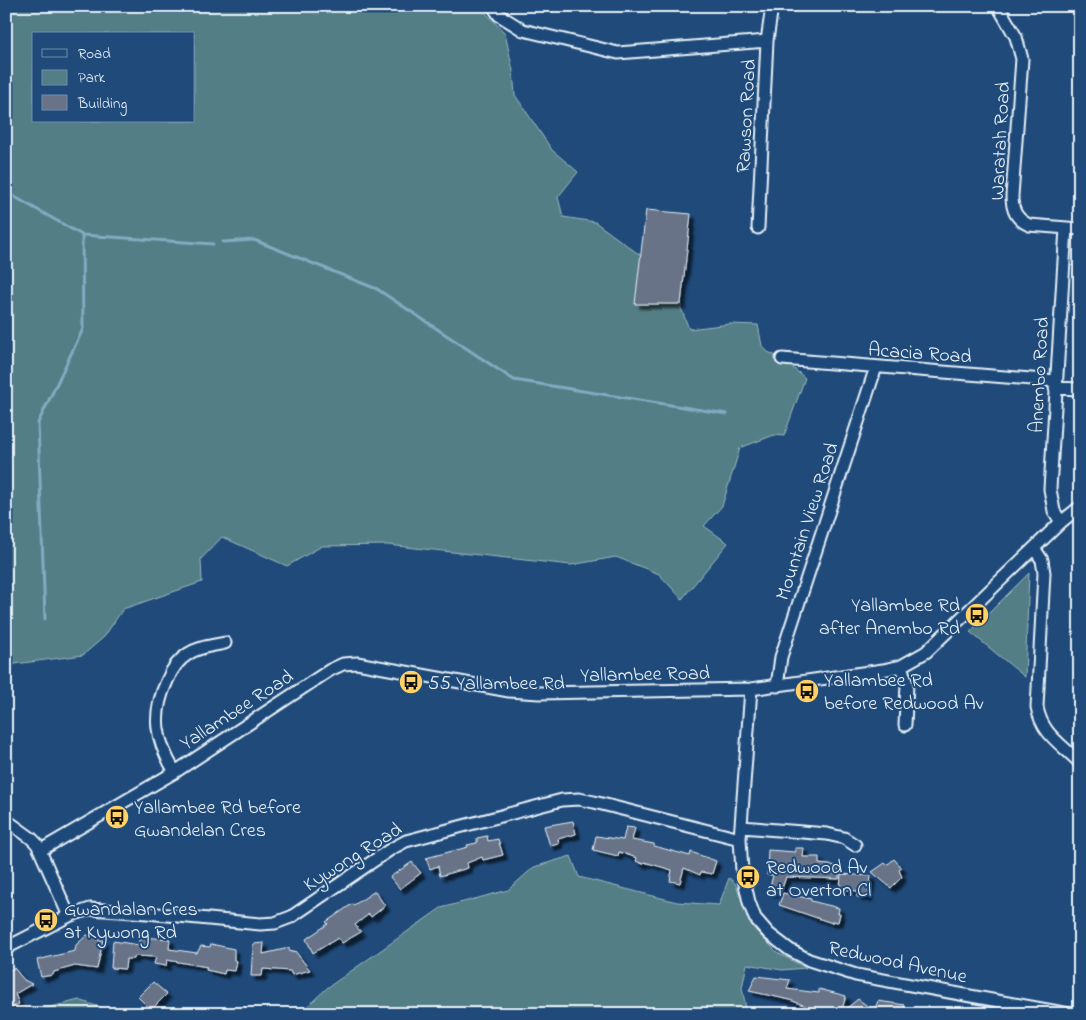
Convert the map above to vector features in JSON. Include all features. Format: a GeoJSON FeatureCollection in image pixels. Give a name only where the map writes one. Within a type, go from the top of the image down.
{"type":"FeatureCollection","features":[{"type":"Feature","properties":{"kind":"street"},"geometry":{"type":"LineString","coordinates":[[493,6],[499,15],[523,30],[618,53],[767,41]]}},
{"type":"Feature","properties":{"kind":"street","name":"Rawson Road"},"geometry":{"type":"LineString","coordinates":[[758,228],[767,41],[772,6]]}},
{"type":"Feature","properties":{"kind":"street","name":"Waratah Road"},"geometry":{"type":"LineString","coordinates":[[998,6],[1016,37],[1022,59],[1012,196],[1014,210],[1017,217],[1029,225],[1080,228]]}},
{"type":"Feature","properties":{"kind":"street","name":"Anembo Road"},"geometry":{"type":"LineString","coordinates":[[1061,522],[1054,511],[1050,489],[1066,228]]}},
{"type":"Feature","properties":{"kind":"street","name":"Acacia Road"},"geometry":{"type":"LineString","coordinates":[[782,359],[1056,384],[1080,389]]}},
{"type":"Feature","properties":{"kind":"street","name":"Mountain View Road"},"geometry":{"type":"LineString","coordinates":[[777,686],[781,657],[876,367]]}},
{"type":"Feature","properties":{"kind":"street","name":"Yallambee Road"},"geometry":{"type":"LineString","coordinates":[[41,850],[174,772],[337,665],[350,662],[509,691],[524,692],[751,689],[893,669],[926,652],[1061,522],[1080,507]]}},
{"type":"Feature","properties":{"kind":"street"},"geometry":{"type":"LineString","coordinates":[[1034,548],[1042,560],[1044,573],[1037,707],[1040,719],[1046,729],[1080,763]]}},
{"type":"Feature","properties":{"kind":"street"},"geometry":{"type":"LineString","coordinates":[[174,772],[158,734],[157,720],[161,693],[174,668],[188,654],[202,648],[224,643]]}},
{"type":"Feature","properties":{"kind":"street"},"geometry":{"type":"LineString","coordinates":[[901,666],[906,684],[905,725]]}},
{"type":"Feature","properties":{"kind":"street","name":"Redwood Avenue"},"geometry":{"type":"LineString","coordinates":[[751,689],[741,833],[742,871],[744,888],[756,918],[769,934],[790,950],[809,960],[856,975],[1068,1014]]}},
{"type":"Feature","properties":{"kind":"street","name":"Kywong Road"},"geometry":{"type":"LineString","coordinates":[[6,948],[69,916],[82,911],[98,909],[260,924],[275,923],[291,917],[391,849],[406,841],[562,800],[594,802],[741,833],[827,834],[844,838],[855,845]]}},
{"type":"Feature","properties":{"kind":"street"},"geometry":{"type":"LineString","coordinates":[[6,820],[31,838],[41,850],[69,916]]}},
{"type":"Feature","properties":{"kind":"green space"},"geometry":{"type":"Polygon","coordinates":[[[6,6],[476,6],[481,8],[505,33],[513,71],[515,95],[552,150],[578,172],[558,197],[563,217],[595,222],[640,255],[684,267],[681,308],[689,329],[730,324],[758,325],[762,346],[768,352],[782,359],[805,378],[784,436],[774,435],[740,448],[722,506],[704,526],[728,543],[682,599],[659,574],[616,557],[571,565],[388,545],[322,546],[287,566],[222,537],[201,559],[202,582],[123,609],[104,637],[83,655],[15,664],[6,673],[6,6]]]}},
{"type":"Feature","properties":{"kind":"green space"},"geometry":{"type":"Polygon","coordinates":[[[1029,573],[1025,677],[970,632],[1029,573]]]}},
{"type":"Feature","properties":{"kind":"green space"},"geometry":{"type":"Polygon","coordinates":[[[571,856],[579,877],[677,902],[719,905],[729,878],[735,883],[754,929],[778,953],[806,968],[782,970],[747,964],[742,988],[747,1013],[752,1014],[299,1014],[327,988],[441,908],[508,890],[534,867],[571,856]]]}},
{"type":"Feature","properties":{"kind":"green space"},"geometry":{"type":"Polygon","coordinates":[[[79,1000],[120,1014],[22,1014],[79,1000]]]}},
{"type":"Feature","properties":{"kind":"building"},"geometry":{"type":"Polygon","coordinates":[[[646,210],[691,214],[681,304],[635,304],[646,210]]]}},
{"type":"Feature","properties":{"kind":"building"},"geometry":{"type":"Polygon","coordinates":[[[573,821],[576,834],[558,839],[559,844],[550,846],[544,826],[573,821]]]}},
{"type":"Feature","properties":{"kind":"building"},"geometry":{"type":"Polygon","coordinates":[[[626,827],[635,828],[632,840],[654,844],[654,846],[690,856],[691,852],[716,861],[712,874],[701,872],[700,875],[684,868],[680,883],[670,881],[672,870],[644,862],[643,864],[636,861],[637,858],[619,852],[618,856],[593,850],[596,836],[623,840],[626,827]]]}},
{"type":"Feature","properties":{"kind":"building"},"geometry":{"type":"Polygon","coordinates":[[[487,836],[488,841],[498,839],[503,855],[483,860],[482,857],[467,863],[468,868],[440,876],[438,866],[430,869],[426,858],[468,847],[467,845],[477,843],[477,838],[487,836]]]}},
{"type":"Feature","properties":{"kind":"building"},"geometry":{"type":"Polygon","coordinates":[[[795,848],[804,848],[803,857],[819,857],[819,864],[839,866],[839,879],[786,877],[780,894],[769,892],[773,875],[767,875],[768,850],[795,852],[795,848]]]}},
{"type":"Feature","properties":{"kind":"building"},"geometry":{"type":"Polygon","coordinates":[[[894,859],[902,868],[899,870],[902,877],[891,888],[872,872],[885,863],[887,865],[894,859]]]}},
{"type":"Feature","properties":{"kind":"building"},"geometry":{"type":"Polygon","coordinates":[[[412,862],[421,873],[400,889],[390,877],[412,862]]]}},
{"type":"Feature","properties":{"kind":"building"},"geometry":{"type":"Polygon","coordinates":[[[841,874],[871,876],[868,897],[857,897],[857,891],[840,889],[841,874]]]}},
{"type":"Feature","properties":{"kind":"building"},"geometry":{"type":"Polygon","coordinates":[[[375,891],[385,906],[371,917],[369,914],[355,925],[361,932],[342,943],[338,938],[313,953],[306,939],[328,924],[326,922],[375,891]]]}},
{"type":"Feature","properties":{"kind":"building"},"geometry":{"type":"Polygon","coordinates":[[[783,893],[839,908],[838,922],[832,921],[832,923],[779,905],[783,893]]]}},
{"type":"Feature","properties":{"kind":"building"},"geometry":{"type":"Polygon","coordinates":[[[87,935],[103,940],[97,969],[75,966],[54,972],[53,975],[41,977],[37,960],[75,951],[76,945],[87,935]]]}},
{"type":"Feature","properties":{"kind":"building"},"geometry":{"type":"Polygon","coordinates":[[[139,937],[170,939],[169,949],[197,953],[201,946],[210,947],[211,944],[234,949],[234,960],[237,961],[235,971],[225,970],[224,974],[206,970],[207,967],[167,960],[166,966],[154,964],[156,957],[135,956],[134,959],[126,959],[125,969],[111,968],[113,941],[139,945],[139,937]]]}},
{"type":"Feature","properties":{"kind":"building"},"geometry":{"type":"Polygon","coordinates":[[[264,943],[263,954],[289,948],[290,952],[295,951],[310,970],[292,975],[290,971],[263,969],[262,976],[251,976],[253,944],[264,943]]]}},
{"type":"Feature","properties":{"kind":"building"},"geometry":{"type":"Polygon","coordinates":[[[14,968],[24,980],[32,984],[15,994],[19,1004],[11,1008],[6,1000],[6,972],[14,968]]]}},
{"type":"Feature","properties":{"kind":"building"},"geometry":{"type":"Polygon","coordinates":[[[756,976],[790,980],[787,989],[819,993],[819,989],[846,996],[841,1013],[858,999],[874,1011],[878,1001],[905,1005],[904,1014],[838,1014],[816,1010],[790,1000],[749,991],[756,976]]]}},
{"type":"Feature","properties":{"kind":"building"},"geometry":{"type":"Polygon","coordinates":[[[153,982],[167,994],[151,1010],[138,997],[153,982]]]}},
{"type":"Feature","properties":{"kind":"waterway"},"geometry":{"type":"LineString","coordinates":[[6,192],[82,235],[213,244]]}},
{"type":"Feature","properties":{"kind":"waterway"},"geometry":{"type":"LineString","coordinates":[[45,619],[38,423],[83,329],[82,235]]}},
{"type":"Feature","properties":{"kind":"waterway"},"geometry":{"type":"LineString","coordinates":[[223,242],[254,240],[377,289],[514,380],[727,414]]}},
{"type":"Feature","properties":{"kind":"place","name":"Yallambee Rd after Anembo Rd"},"geometry":{"type":"Point","coordinates":[977,615]}},
{"type":"Feature","properties":{"kind":"place","name":"55 Yallambee Rd"},"geometry":{"type":"Point","coordinates":[411,682]}},
{"type":"Feature","properties":{"kind":"place","name":"Yallambee Rd before Redwood Av"},"geometry":{"type":"Point","coordinates":[807,691]}},
{"type":"Feature","properties":{"kind":"place","name":"Yallambee Rd before Gwandelan Cres"},"geometry":{"type":"Point","coordinates":[117,817]}},
{"type":"Feature","properties":{"kind":"place","name":"Redwood Av at Overton Cl"},"geometry":{"type":"Point","coordinates":[748,877]}},
{"type":"Feature","properties":{"kind":"place","name":"Gwandalan Cres at Kywong Rd"},"geometry":{"type":"Point","coordinates":[46,920]}}]}
